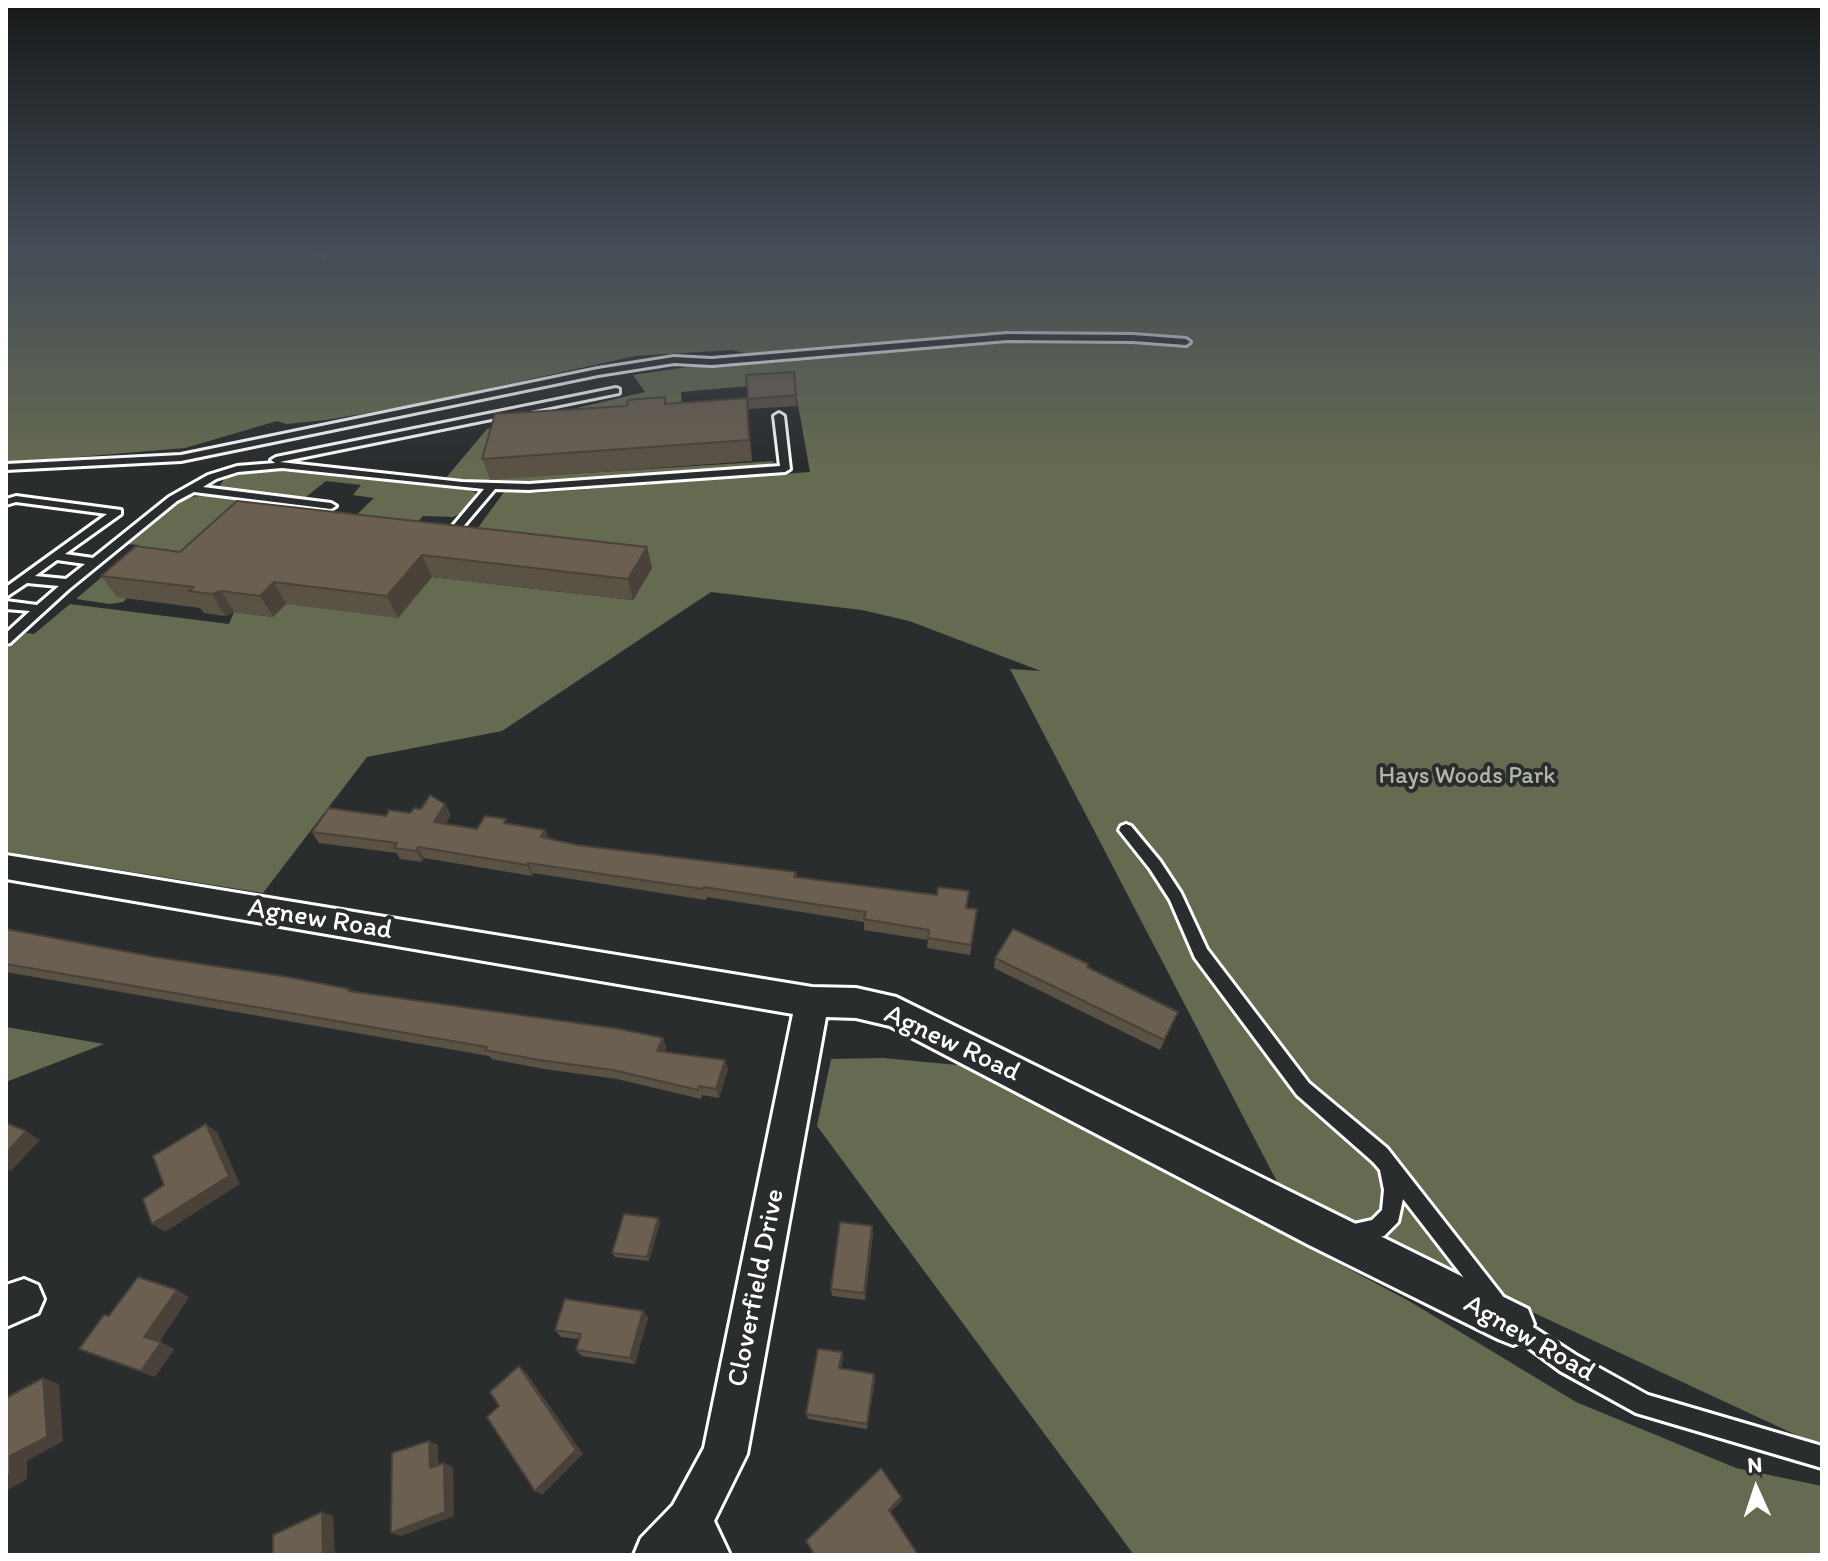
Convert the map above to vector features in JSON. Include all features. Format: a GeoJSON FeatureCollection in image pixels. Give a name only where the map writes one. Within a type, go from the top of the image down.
{"type":"FeatureCollection","features":[{"type":"Feature","properties":{"kind":"street","name":"Agnew Road"},"geometry":{"type":"LineString","coordinates":[[6,867],[812,1002],[856,1003],[896,1012],[1323,1231],[1513,1324]]}},
{"type":"Feature","properties":{"kind":"street","name":"Cloverfield Drive"},"geometry":{"type":"LineString","coordinates":[[658,1555],[698,1538],[725,1454],[812,1002]]}},
{"type":"Feature","properties":{"kind":"lane"},"geometry":{"type":"LineString","coordinates":[[6,467],[181,458],[598,372],[674,360],[712,362],[1007,337],[1133,338],[1186,342]]}},
{"type":"Feature","properties":{"kind":"lane"},"geometry":{"type":"LineString","coordinates":[[6,640],[95,562],[189,488],[212,477],[616,391]]}},
{"type":"Feature","properties":{"kind":"lane"},"geometry":{"type":"LineString","coordinates":[[260,465],[529,487],[785,469],[779,416]]}},
{"type":"Feature","properties":{"kind":"lane"},"geometry":{"type":"LineString","coordinates":[[451,534],[492,486]]}},
{"type":"Feature","properties":{"kind":"lane"},"geometry":{"type":"LineString","coordinates":[[189,488],[331,506]]}},
{"type":"Feature","properties":{"kind":"lane"},"geometry":{"type":"LineString","coordinates":[[6,502],[16,499],[117,512],[6,593]]}},
{"type":"Feature","properties":{"kind":"lane"},"geometry":{"type":"LineString","coordinates":[[55,556],[95,562]]}},
{"type":"Feature","properties":{"kind":"lane"},"geometry":{"type":"LineString","coordinates":[[25,579],[69,583]]}},
{"type":"Feature","properties":{"kind":"lane"},"geometry":{"type":"LineString","coordinates":[[6,605],[41,609]]}},
{"type":"Feature","properties":{"kind":"lane"},"geometry":{"type":"LineString","coordinates":[[1126,830],[1176,897],[1201,953],[1303,1089],[1380,1155],[1513,1324]]}},
{"type":"Feature","properties":{"kind":"lane"},"geometry":{"type":"LineString","coordinates":[[1323,1231],[1342,1234],[1377,1229],[1391,1215],[1393,1182],[1380,1155]]}},
{"type":"Feature","properties":{"kind":"lane","name":"Agnew Road"},"geometry":{"type":"LineString","coordinates":[[1513,1324],[1568,1363],[1644,1405],[1822,1457]]}},
{"type":"Feature","properties":{"kind":"green space","name":"Hays Woods Park"},"geometry":{"type":"Polygon","coordinates":[[[6,321],[1822,321],[1822,1447],[1285,1197],[1010,669],[1041,671],[909,621],[862,610],[711,592],[502,731],[367,757],[263,893],[6,852],[6,649],[26,633],[34,634],[70,604],[229,624],[234,612],[273,617],[302,586],[397,618],[432,577],[633,600],[652,568],[464,547],[504,492],[536,493],[810,472],[794,382],[681,392],[682,415],[490,479],[775,461],[765,467],[529,484],[445,479],[487,429],[645,392],[633,375],[687,367],[778,362],[733,350],[635,356],[409,406],[326,420],[286,424],[277,421],[185,448],[6,463],[6,321]]]}},
{"type":"Feature","properties":{"kind":"green space"},"geometry":{"type":"Polygon","coordinates":[[[271,470],[468,490],[475,492],[476,498],[465,511],[453,517],[423,516],[402,540],[339,532],[374,498],[353,495],[361,485],[326,481],[306,497],[293,499],[225,490],[220,486],[224,479],[233,475],[271,470]]]}},
{"type":"Feature","properties":{"kind":"green space"},"geometry":{"type":"Polygon","coordinates":[[[209,495],[290,505],[301,510],[118,596],[127,598],[123,602],[110,604],[76,599],[139,545],[128,544],[174,505],[191,497],[209,495]]]}},
{"type":"Feature","properties":{"kind":"green space"},"geometry":{"type":"Polygon","coordinates":[[[6,1027],[104,1044],[6,1082],[6,1027]]]}},
{"type":"Feature","properties":{"kind":"green space"},"geometry":{"type":"Polygon","coordinates":[[[883,1058],[968,1066],[1409,1301],[1576,1402],[1736,1468],[1822,1486],[1822,1555],[1134,1555],[817,1126],[831,1059],[883,1058]]]}},
{"type":"Feature","properties":{"kind":"building"},"geometry":{"type":"Polygon","coordinates":[[[794,372],[796,395],[748,399],[746,375],[794,372]]]}},
{"type":"Feature","properties":{"kind":"building"},"geometry":{"type":"Polygon","coordinates":[[[665,397],[665,404],[747,398],[749,440],[482,459],[495,414],[627,406],[628,400],[665,397]]]}},
{"type":"Feature","properties":{"kind":"building"},"geometry":{"type":"Polygon","coordinates":[[[237,501],[647,547],[628,579],[422,555],[387,596],[274,582],[260,596],[221,591],[212,594],[189,591],[194,587],[101,576],[136,546],[180,552],[237,501]]]}},
{"type":"Feature","properties":{"kind":"building"},"geometry":{"type":"Polygon","coordinates":[[[430,795],[445,804],[434,822],[477,829],[485,816],[506,819],[504,823],[545,830],[541,837],[577,845],[796,872],[794,877],[937,895],[938,887],[969,891],[966,908],[977,909],[971,945],[928,938],[929,930],[864,919],[866,912],[418,847],[416,851],[394,848],[397,843],[312,832],[329,808],[386,816],[389,810],[410,813],[414,808],[421,809],[430,795]]]}},
{"type":"Feature","properties":{"kind":"building"},"geometry":{"type":"Polygon","coordinates":[[[6,929],[155,957],[288,977],[348,991],[620,1029],[663,1038],[657,1051],[725,1060],[716,1089],[699,1086],[698,1090],[613,1070],[485,1050],[487,1047],[6,964],[6,929]]]}},
{"type":"Feature","properties":{"kind":"building"},"geometry":{"type":"Polygon","coordinates":[[[1013,929],[1088,964],[1087,967],[1178,1012],[1164,1040],[995,958],[1013,929]]]}},
{"type":"Feature","properties":{"kind":"building"},"geometry":{"type":"Polygon","coordinates":[[[6,1123],[26,1131],[6,1153],[6,1123]]]}},
{"type":"Feature","properties":{"kind":"building"},"geometry":{"type":"Polygon","coordinates":[[[206,1124],[229,1176],[152,1224],[143,1199],[164,1185],[153,1156],[206,1124]]]}},
{"type":"Feature","properties":{"kind":"building"},"geometry":{"type":"Polygon","coordinates":[[[624,1214],[658,1218],[647,1257],[612,1253],[624,1214]]]}},
{"type":"Feature","properties":{"kind":"building"},"geometry":{"type":"Polygon","coordinates":[[[840,1222],[872,1226],[864,1293],[831,1289],[840,1222]]]}},
{"type":"Feature","properties":{"kind":"building"},"geometry":{"type":"Polygon","coordinates":[[[138,1277],[177,1290],[144,1337],[161,1342],[141,1371],[79,1349],[138,1277]]]}},
{"type":"Feature","properties":{"kind":"building"},"geometry":{"type":"Polygon","coordinates":[[[565,1299],[643,1311],[630,1358],[576,1350],[581,1334],[555,1330],[565,1299]]]}},
{"type":"Feature","properties":{"kind":"building"},"geometry":{"type":"Polygon","coordinates":[[[818,1349],[842,1352],[839,1368],[874,1374],[867,1424],[806,1414],[818,1349]]]}},
{"type":"Feature","properties":{"kind":"building"},"geometry":{"type":"Polygon","coordinates":[[[519,1366],[576,1450],[535,1491],[487,1417],[499,1406],[490,1392],[519,1366]]]}},
{"type":"Feature","properties":{"kind":"building"},"geometry":{"type":"Polygon","coordinates":[[[43,1378],[47,1437],[10,1456],[10,1474],[6,1477],[6,1398],[43,1378]]]}},
{"type":"Feature","properties":{"kind":"building"},"geometry":{"type":"Polygon","coordinates":[[[429,1441],[430,1468],[444,1463],[445,1512],[391,1533],[392,1453],[429,1441]]]}},
{"type":"Feature","properties":{"kind":"building"},"geometry":{"type":"Polygon","coordinates":[[[881,1468],[901,1497],[889,1510],[918,1555],[815,1555],[806,1541],[881,1468]]]}},
{"type":"Feature","properties":{"kind":"building"},"geometry":{"type":"Polygon","coordinates":[[[322,1512],[323,1555],[273,1555],[273,1535],[322,1512]]]}}]}
